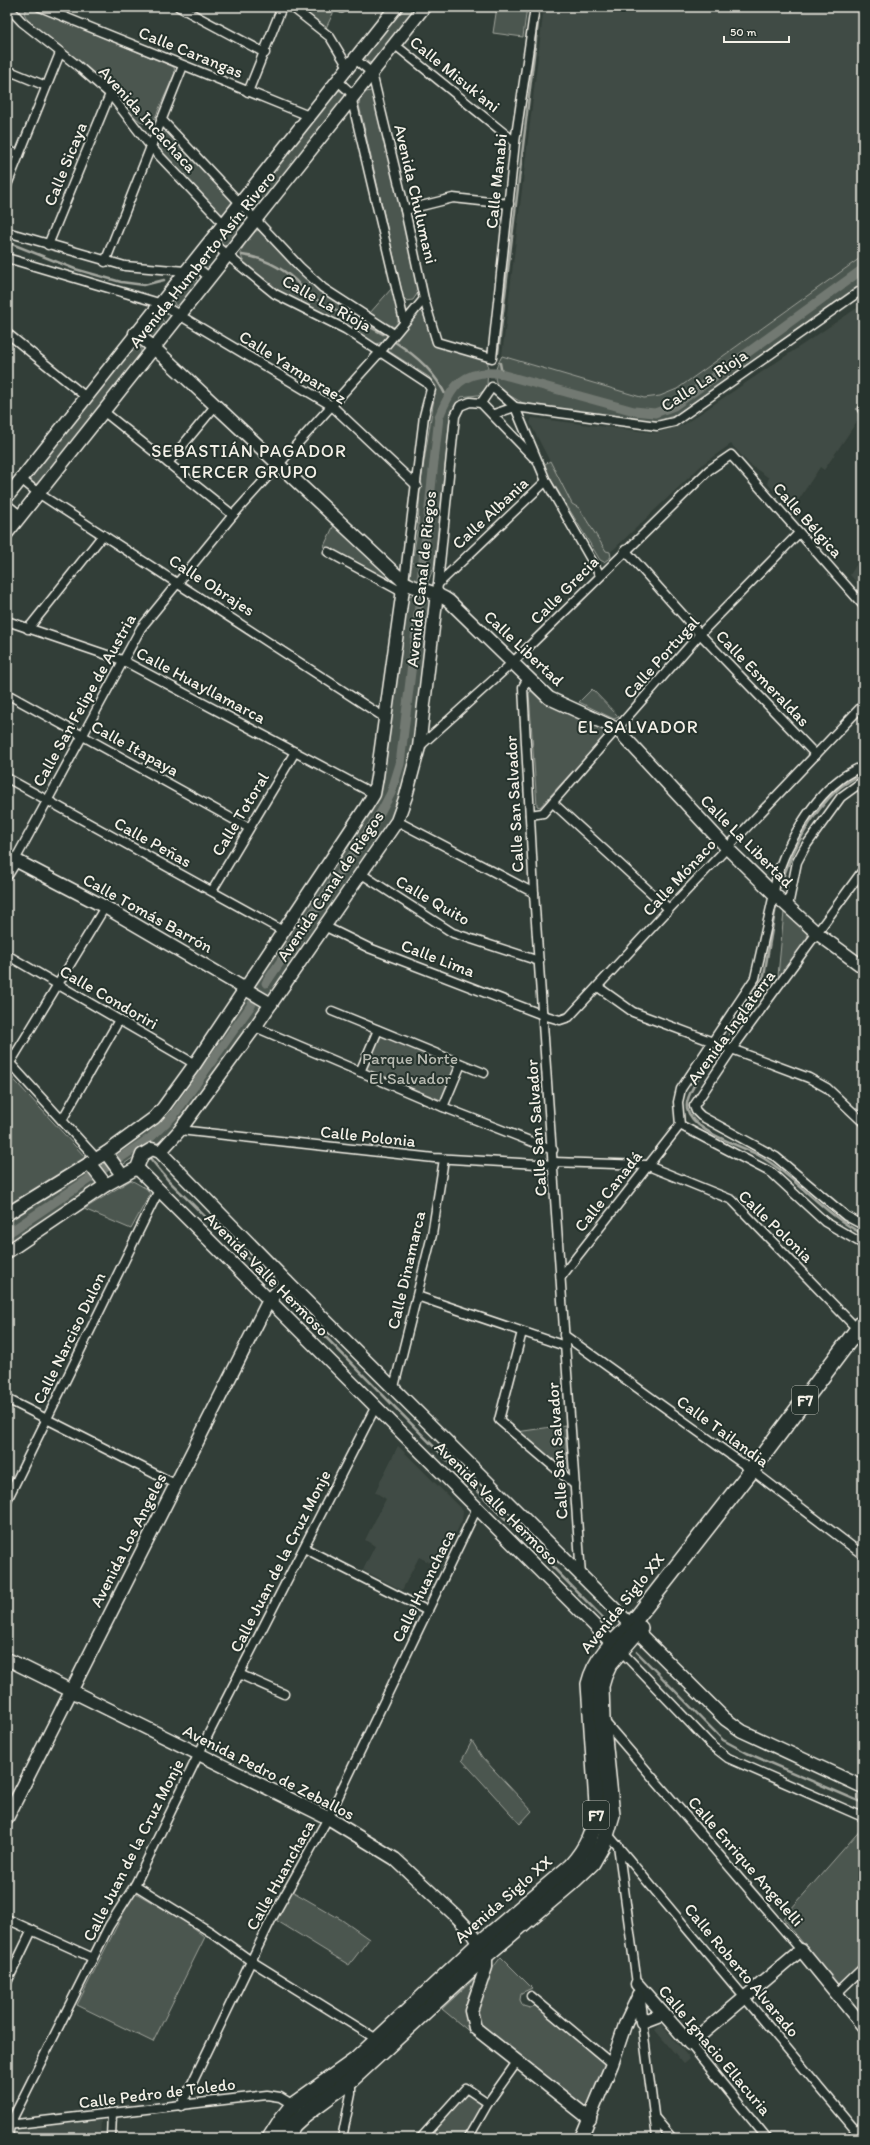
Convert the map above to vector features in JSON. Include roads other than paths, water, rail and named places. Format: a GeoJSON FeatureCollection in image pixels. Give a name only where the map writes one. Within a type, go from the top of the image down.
{"type":"FeatureCollection","features":[{"type":"Feature","properties":{"kind":"highway","name":"Avenida Siglo XX"},"geometry":{"type":"LineString","coordinates":[[601,1830],[597,1804],[589,1684],[593,1669],[634,1628],[862,1331]]}},
{"type":"Feature","properties":{"kind":"highway","name":"Avenida Siglo XX"},"geometry":{"type":"LineString","coordinates":[[270,2138],[282,2118],[299,2109],[348,2074],[483,1950],[571,1866],[583,1853],[590,1839],[601,1830],[612,1808],[602,1719],[602,1686],[604,1676],[616,1647]]}},
{"type":"Feature","properties":{"kind":"highway","name":"Avenida Siglo XX"},"geometry":{"type":"LineString","coordinates":[[348,2074],[356,2060],[483,1950]]}},
{"type":"Feature","properties":{"kind":"highway","name":"Avenida Siglo XX"},"geometry":{"type":"LineString","coordinates":[[284,2138],[294,2124],[299,2109]]}},
{"type":"Feature","properties":{"kind":"street","name":"Calle Carangas"},"geometry":{"type":"LineString","coordinates":[[40,7],[309,116]]}},
{"type":"Feature","properties":{"kind":"street"},"geometry":{"type":"LineString","coordinates":[[179,7],[265,53]]}},
{"type":"Feature","properties":{"kind":"street"},"geometry":{"type":"LineString","coordinates":[[248,92],[265,53],[282,7]]}},
{"type":"Feature","properties":{"kind":"street"},"geometry":{"type":"LineString","coordinates":[[292,7],[330,37],[352,63],[372,73]]}},
{"type":"Feature","properties":{"kind":"street","name":"Avenida Humberto Asín Rivero"},"geometry":{"type":"LineString","coordinates":[[7,497],[135,333],[242,203],[396,7]]}},
{"type":"Feature","properties":{"kind":"street","name":"Avenida Humberto Asín Rivero"},"geometry":{"type":"LineString","coordinates":[[7,533],[153,347],[229,255],[424,7]]}},
{"type":"Feature","properties":{"kind":"street","name":"Calle Manabi"},"geometry":{"type":"LineString","coordinates":[[437,342],[492,358],[515,142],[535,7]]}},
{"type":"Feature","properties":{"kind":"street","name":"Avenida Incachaca"},"geometry":{"type":"LineString","coordinates":[[9,9],[22,22],[110,94],[151,146],[224,224]]}},
{"type":"Feature","properties":{"kind":"street","name":"Calle Misuk'ani"},"geometry":{"type":"LineString","coordinates":[[394,44],[515,142]]}},
{"type":"Feature","properties":{"kind":"street"},"geometry":{"type":"LineString","coordinates":[[7,185],[60,53]]}},
{"type":"Feature","properties":{"kind":"street"},"geometry":{"type":"LineString","coordinates":[[105,262],[183,66]]}},
{"type":"Feature","properties":{"kind":"street"},"geometry":{"type":"LineString","coordinates":[[7,70],[46,86]]}},
{"type":"Feature","properties":{"kind":"street","name":"Avenida Chulumani"},"geometry":{"type":"LineString","coordinates":[[372,73],[405,210],[424,299],[437,342]]}},
{"type":"Feature","properties":{"kind":"street"},"geometry":{"type":"LineString","coordinates":[[338,81],[350,92],[352,97],[404,321]]}},
{"type":"Feature","properties":{"kind":"street","name":"Calle Sicaya"},"geometry":{"type":"LineString","coordinates":[[48,245],[110,94]]}},
{"type":"Feature","properties":{"kind":"street","name":"Avenida Incachaca"},"geometry":{"type":"LineString","coordinates":[[161,119],[242,203]]}},
{"type":"Feature","properties":{"kind":"street"},"geometry":{"type":"LineString","coordinates":[[7,150],[18,155]]}},
{"type":"Feature","properties":{"kind":"street"},"geometry":{"type":"LineString","coordinates":[[405,210],[453,198],[508,204]]}},
{"type":"Feature","properties":{"kind":"street","name":"Calle La Rioja"},"geometry":{"type":"LineString","coordinates":[[242,203],[256,220],[323,288],[394,334]]}},
{"type":"Feature","properties":{"kind":"street"},"geometry":{"type":"LineString","coordinates":[[7,232],[105,262],[124,266],[188,267],[210,278]]}},
{"type":"Feature","properties":{"kind":"street","name":"Calle La Rioja"},"geometry":{"type":"LineString","coordinates":[[210,241],[275,294],[345,329],[381,351],[427,383],[431,389]]}},
{"type":"Feature","properties":{"kind":"street","name":"Calle Yamparaez"},"geometry":{"type":"LineString","coordinates":[[7,258],[159,303],[332,406],[417,486]]}},
{"type":"Feature","properties":{"kind":"street","name":"Calle La Rioja"},"geometry":{"type":"LineString","coordinates":[[494,414],[515,407],[656,426],[674,422],[863,289]]}},
{"type":"Feature","properties":{"kind":"street","name":"Calle San Felipe de Austria"},"geometry":{"type":"LineString","coordinates":[[7,874],[11,857],[48,801],[81,735],[141,628],[176,583],[233,515],[381,351],[404,321],[424,299]]}},
{"type":"Feature","properties":{"kind":"street"},"geometry":{"type":"LineString","coordinates":[[7,333],[86,397]]}},
{"type":"Feature","properties":{"kind":"street"},"geometry":{"type":"LineString","coordinates":[[135,333],[153,347],[216,405],[403,587]]}},
{"type":"Feature","properties":{"kind":"street"},"geometry":{"type":"LineString","coordinates":[[536,460],[494,414],[481,403],[492,387],[515,407],[546,481],[600,574]]}},
{"type":"Feature","properties":{"kind":"street","name":"Avenida Canal de Riegos"},"geometry":{"type":"LineString","coordinates":[[7,1252],[105,1167],[154,1118],[195,1064],[285,932],[374,794],[386,718],[417,486],[424,416],[431,389]]}},
{"type":"Feature","properties":{"kind":"street","name":"Avenida Canal de Riegos"},"geometry":{"type":"LineString","coordinates":[[160,1152],[180,1130],[255,1027],[360,873],[397,822],[406,796],[419,747],[438,588],[455,416],[460,406],[470,402],[481,403]]}},
{"type":"Feature","properties":{"kind":"street"},"geometry":{"type":"LineString","coordinates":[[168,463],[216,405]]}},
{"type":"Feature","properties":{"kind":"street"},"geometry":{"type":"LineString","coordinates":[[103,411],[233,515]]}},
{"type":"Feature","properties":{"kind":"street","name":"Calle Bélgica"},"geometry":{"type":"LineString","coordinates":[[731,455],[863,605]]}},
{"type":"Feature","properties":{"kind":"street","name":"Calle Grecia"},"geometry":{"type":"LineString","coordinates":[[419,747],[512,663],[600,574],[709,470],[731,455]]}},
{"type":"Feature","properties":{"kind":"street","name":"Calle Obrajes"},"geometry":{"type":"LineString","coordinates":[[21,480],[38,493],[176,583],[386,718]]}},
{"type":"Feature","properties":{"kind":"street","name":"Calle Albania"},"geometry":{"type":"LineString","coordinates":[[438,588],[546,481]]}},
{"type":"Feature","properties":{"kind":"street"},"geometry":{"type":"LineString","coordinates":[[7,507],[20,517]]}},
{"type":"Feature","properties":{"kind":"street","name":"Calle Portugal"},"geometry":{"type":"LineString","coordinates":[[530,815],[540,815],[553,803],[700,634],[800,533]]}},
{"type":"Feature","properties":{"kind":"street"},"geometry":{"type":"LineString","coordinates":[[28,629],[103,535]]}},
{"type":"Feature","properties":{"kind":"street","name":"Calle Esmeraldas"},"geometry":{"type":"LineString","coordinates":[[626,550],[700,634],[816,755]]}},
{"type":"Feature","properties":{"kind":"street"},"geometry":{"type":"LineString","coordinates":[[328,552],[403,587],[438,588]]}},
{"type":"Feature","properties":{"kind":"street","name":"Calle Libertad"},"geometry":{"type":"LineString","coordinates":[[438,588],[449,601],[549,698],[617,729]]}},
{"type":"Feature","properties":{"kind":"street","name":"Calle Huayllamarca"},"geometry":{"type":"LineString","coordinates":[[7,621],[122,660],[374,794]]}},
{"type":"Feature","properties":{"kind":"street","name":"Calle San Salvador"},"geometry":{"type":"LineString","coordinates":[[528,678],[523,687],[534,893],[562,1277],[564,1335],[581,1577]]}},
{"type":"Feature","properties":{"kind":"street","name":"Calle Itapaya"},"geometry":{"type":"LineString","coordinates":[[7,694],[249,828]]}},
{"type":"Feature","properties":{"kind":"street","name":"Calle Mónaco"},"geometry":{"type":"LineString","coordinates":[[543,1015],[560,1020],[569,1017],[668,909],[863,705]]}},
{"type":"Feature","properties":{"kind":"street","name":"Calle La Libertad"},"geometry":{"type":"LineString","coordinates":[[617,729],[727,848],[774,894],[818,934],[863,966]]}},
{"type":"Feature","properties":{"kind":"street","name":"Calle Totoral"},"geometry":{"type":"LineString","coordinates":[[212,891],[295,752]]}},
{"type":"Feature","properties":{"kind":"street","name":"Avenida Inglaterra"},"geometry":{"type":"LineString","coordinates":[[680,1125],[678,1102],[681,1089],[756,978],[774,894],[775,882],[789,844],[823,795],[839,780],[863,766]]}},
{"type":"Feature","properties":{"kind":"street","name":"Calle Peñas"},"geometry":{"type":"LineString","coordinates":[[7,778],[285,932]]}},
{"type":"Feature","properties":{"kind":"street"},"geometry":{"type":"LineString","coordinates":[[788,906],[797,862],[805,847],[841,796],[863,781]]}},
{"type":"Feature","properties":{"kind":"street"},"geometry":{"type":"LineString","coordinates":[[553,803],[668,909]]}},
{"type":"Feature","properties":{"kind":"street"},"geometry":{"type":"LineString","coordinates":[[397,822],[534,893]]}},
{"type":"Feature","properties":{"kind":"street","name":"Calle Tomás Barrón"},"geometry":{"type":"LineString","coordinates":[[11,857],[105,907],[246,988],[271,1004]]}},
{"type":"Feature","properties":{"kind":"street","name":"Avenida Inglaterra"},"geometry":{"type":"LineString","coordinates":[[863,870],[818,934],[732,1049],[694,1106],[696,1111],[776,1157],[846,1216],[863,1225]]}},
{"type":"Feature","properties":{"kind":"street","name":"Calle Quito"},"geometry":{"type":"LineString","coordinates":[[360,873],[453,933],[539,961]]}},
{"type":"Feature","properties":{"kind":"street"},"geometry":{"type":"LineString","coordinates":[[105,907],[58,985],[8,1062],[105,1167]]}},
{"type":"Feature","properties":{"kind":"street","name":"Calle Lima"},"geometry":{"type":"LineString","coordinates":[[324,926],[369,948],[543,1015]]}},
{"type":"Feature","properties":{"kind":"street","name":"Calle Condoriri"},"geometry":{"type":"LineString","coordinates":[[7,955],[195,1064]]}},
{"type":"Feature","properties":{"kind":"street"},"geometry":{"type":"LineString","coordinates":[[598,986],[633,1012],[809,1078],[827,1088],[863,1122]]}},
{"type":"Feature","properties":{"kind":"street"},"geometry":{"type":"LineString","coordinates":[[332,1011],[484,1073]]}},
{"type":"Feature","properties":{"kind":"street"},"geometry":{"type":"LineString","coordinates":[[62,1120],[119,1020]]}},
{"type":"Feature","properties":{"kind":"street"},"geometry":{"type":"LineString","coordinates":[[255,1027],[360,1072],[553,1150]]}},
{"type":"Feature","properties":{"kind":"street"},"geometry":{"type":"LineString","coordinates":[[360,1072],[378,1030]]}},
{"type":"Feature","properties":{"kind":"street"},"geometry":{"type":"LineString","coordinates":[[443,1106],[461,1064]]}},
{"type":"Feature","properties":{"kind":"street"},"geometry":{"type":"LineString","coordinates":[[680,1125],[772,1173],[824,1222],[863,1244]]}},
{"type":"Feature","properties":{"kind":"street","name":"Calle Canadá"},"geometry":{"type":"LineString","coordinates":[[562,1277],[646,1165],[680,1125]]}},
{"type":"Feature","properties":{"kind":"street","name":"Calle Polonia"},"geometry":{"type":"LineString","coordinates":[[180,1130],[444,1159],[554,1164],[646,1165],[732,1200],[862,1331]]}},
{"type":"Feature","properties":{"kind":"street"},"geometry":{"type":"LineString","coordinates":[[137,1168],[142,1155],[152,1149],[160,1152]]}},
{"type":"Feature","properties":{"kind":"street","name":"Avenida Valle Hermoso"},"geometry":{"type":"LineString","coordinates":[[160,1152],[287,1282],[394,1387],[581,1577],[724,1719],[742,1731],[863,1787]]}},
{"type":"Feature","properties":{"kind":"street","name":"Calle Dinamarca"},"geometry":{"type":"LineString","coordinates":[[394,1387],[432,1235],[444,1159]]}},
{"type":"Feature","properties":{"kind":"street","name":"Avenida Canal de Riegos"},"geometry":{"type":"LineString","coordinates":[[7,1214],[105,1167],[137,1168]]}},
{"type":"Feature","properties":{"kind":"street","name":"Avenida Valle Hermoso"},"geometry":{"type":"LineString","coordinates":[[137,1168],[616,1647],[710,1744],[728,1758],[863,1817]]}},
{"type":"Feature","properties":{"kind":"street","name":"Calle Narciso Dulon"},"geometry":{"type":"LineString","coordinates":[[7,1500],[159,1190]]}},
{"type":"Feature","properties":{"kind":"street","name":"Avenida Los Angeles"},"geometry":{"type":"LineString","coordinates":[[7,1818],[11,1801],[70,1690],[269,1300],[287,1282]]}},
{"type":"Feature","properties":{"kind":"street"},"geometry":{"type":"LineString","coordinates":[[417,1296],[565,1346]]}},
{"type":"Feature","properties":{"kind":"street"},"geometry":{"type":"LineString","coordinates":[[522,1332],[499,1420],[575,1485]]}},
{"type":"Feature","properties":{"kind":"street","name":"Calle Tailandia"},"geometry":{"type":"LineString","coordinates":[[564,1335],[755,1472],[863,1555]]}},
{"type":"Feature","properties":{"kind":"street"},"geometry":{"type":"LineString","coordinates":[[7,1399],[175,1484]]}},
{"type":"Feature","properties":{"kind":"street","name":"Calle Juan de la Cruz Monje"},"geometry":{"type":"LineString","coordinates":[[8,2138],[9,2124],[109,1926],[135,1885],[239,1674],[376,1406]]}},
{"type":"Feature","properties":{"kind":"street","name":"Calle Huanchaca"},"geometry":{"type":"LineString","coordinates":[[181,2106],[289,1886],[328,1818],[477,1508]]}},
{"type":"Feature","properties":{"kind":"street"},"geometry":{"type":"LineString","coordinates":[[304,1548],[428,1611]]}},
{"type":"Feature","properties":{"kind":"street","name":"Avenida Pedro de Zeballos"},"geometry":{"type":"LineString","coordinates":[[7,1659],[328,1818],[395,1858],[455,1915],[483,1950]]}},
{"type":"Feature","properties":{"kind":"street"},"geometry":{"type":"LineString","coordinates":[[239,1674],[284,1694]]}},
{"type":"Feature","properties":{"kind":"street","name":"Calle Enrique Angelelli"},"geometry":{"type":"LineString","coordinates":[[602,1719],[801,1950],[863,2026]]}},
{"type":"Feature","properties":{"kind":"street","name":"Calle Roberto Alvarado"},"geometry":{"type":"LineString","coordinates":[[601,1830],[618,1844],[859,2135]]}},
{"type":"Feature","properties":{"kind":"street"},"geometry":{"type":"LineString","coordinates":[[618,1844],[657,2138]]}},
{"type":"Feature","properties":{"kind":"street"},"geometry":{"type":"LineString","coordinates":[[135,1885],[212,1933],[251,1961],[378,2040]]}},
{"type":"Feature","properties":{"kind":"street"},"geometry":{"type":"LineString","coordinates":[[7,1919],[94,1958]]}},
{"type":"Feature","properties":{"kind":"street"},"geometry":{"type":"LineString","coordinates":[[7,1982],[32,1930]]}},
{"type":"Feature","properties":{"kind":"street"},"geometry":{"type":"LineString","coordinates":[[483,1950],[486,1967],[473,2003],[471,2018],[476,2028],[590,2119]]}},
{"type":"Feature","properties":{"kind":"street"},"geometry":{"type":"LineString","coordinates":[[690,2044],[801,1950]]}},
{"type":"Feature","properties":{"kind":"street"},"geometry":{"type":"LineString","coordinates":[[837,1993],[863,1968]]}},
{"type":"Feature","properties":{"kind":"street","name":"Calle Ignacio Ellacuria"},"geometry":{"type":"LineString","coordinates":[[637,1984],[690,2044],[767,2138]]}},
{"type":"Feature","properties":{"kind":"street"},"geometry":{"type":"LineString","coordinates":[[531,1996],[612,2064]]}},
{"type":"Feature","properties":{"kind":"street"},"geometry":{"type":"LineString","coordinates":[[581,2138],[612,2064],[626,2022],[638,1997]]}},
{"type":"Feature","properties":{"kind":"street"},"geometry":{"type":"LineString","coordinates":[[642,2022],[663,2014]]}},
{"type":"Feature","properties":{"kind":"street"},"geometry":{"type":"LineString","coordinates":[[468,2138],[488,2103],[517,2062]]}},
{"type":"Feature","properties":{"kind":"street"},"geometry":{"type":"LineString","coordinates":[[342,2138],[351,2094],[348,2074]]}},
{"type":"Feature","properties":{"kind":"street"},"geometry":{"type":"LineString","coordinates":[[421,2138],[466,2088],[488,2103]]}},
{"type":"Feature","properties":{"kind":"street","name":"Calle Pedro de Toledo"},"geometry":{"type":"LineString","coordinates":[[9,2124],[181,2106],[267,2095],[280,2096],[299,2109]]}},
{"type":"Feature","properties":{"kind":"street"},"geometry":{"type":"LineString","coordinates":[[111,2138],[112,2113]]}},
{"type":"Feature","properties":{"kind":"street"},"geometry":{"type":"LineString","coordinates":[[655,2118],[672,2138]]}},
{"type":"Feature","properties":{"kind":"street"},"geometry":{"type":"LineString","coordinates":[[850,2138],[859,2135],[863,2125]]}},
{"type":"Feature","properties":{"kind":"waterway"},"geometry":{"type":"LineString","coordinates":[[498,353],[538,22]]}},
{"type":"Feature","properties":{"kind":"waterway"},"geometry":{"type":"LineString","coordinates":[[7,242],[75,269],[121,282],[144,285],[164,280]]}},
{"type":"Feature","properties":{"kind":"waterway"},"geometry":{"type":"LineString","coordinates":[[242,255],[263,260],[277,267],[295,280],[312,297],[383,334]]}},
{"type":"Feature","properties":{"kind":"waterway"},"geometry":{"type":"LineString","coordinates":[[421,579],[439,417],[453,389],[466,378],[475,374],[497,373],[634,411],[655,413],[674,406],[863,269]]}},
{"type":"Feature","properties":{"kind":"waterway"},"geometry":{"type":"LineString","coordinates":[[395,342],[411,353],[425,366],[437,380],[447,398]]}},
{"type":"Feature","properties":{"kind":"waterway"},"geometry":{"type":"LineString","coordinates":[[500,363],[502,374]]}},
{"type":"Feature","properties":{"kind":"waterway"},"geometry":{"type":"LineString","coordinates":[[266,983],[381,812],[391,793],[400,764],[420,597]]}},
{"type":"Feature","properties":{"kind":"waterway"},"geometry":{"type":"LineString","coordinates":[[779,889],[795,849],[818,811],[840,787],[863,773]]}},
{"type":"Feature","properties":{"kind":"waterway"},"geometry":{"type":"LineString","coordinates":[[729,1034],[764,976],[776,906]]}},
{"type":"Feature","properties":{"kind":"waterway"},"geometry":{"type":"LineString","coordinates":[[7,1234],[150,1138],[174,1115],[252,1004]]}},
{"type":"Feature","properties":{"kind":"waterway"},"geometry":{"type":"LineString","coordinates":[[716,1052],[693,1087],[687,1102],[687,1108],[697,1124],[706,1131],[758,1155],[772,1164],[822,1206],[863,1234]]}},
{"type":"Feature","properties":{"kind":"waterway"},"geometry":{"type":"LineString","coordinates":[[150,1158],[168,1180],[266,1277]]}},
{"type":"Feature","properties":{"kind":"waterway"},"geometry":{"type":"LineString","coordinates":[[288,1299],[613,1628]]}},
{"type":"Feature","properties":{"kind":"waterway"},"geometry":{"type":"LineString","coordinates":[[637,1652],[723,1740],[747,1753],[863,1803]]}},
{"type":"Feature","properties":{"kind":"district","name":"SEBASTIÁN PAGADOR TERCER GRUPO"},"geometry":{"type":"Point","coordinates":[249,461]}},
{"type":"Feature","properties":{"kind":"district","name":"EL SALVADOR"},"geometry":{"type":"Point","coordinates":[638,727]}},
{"type":"Feature","properties":{"kind":"park label","name":"Parque Norte El Salvador"},"geometry":{"type":"Point","coordinates":[410,1068]}}]}
